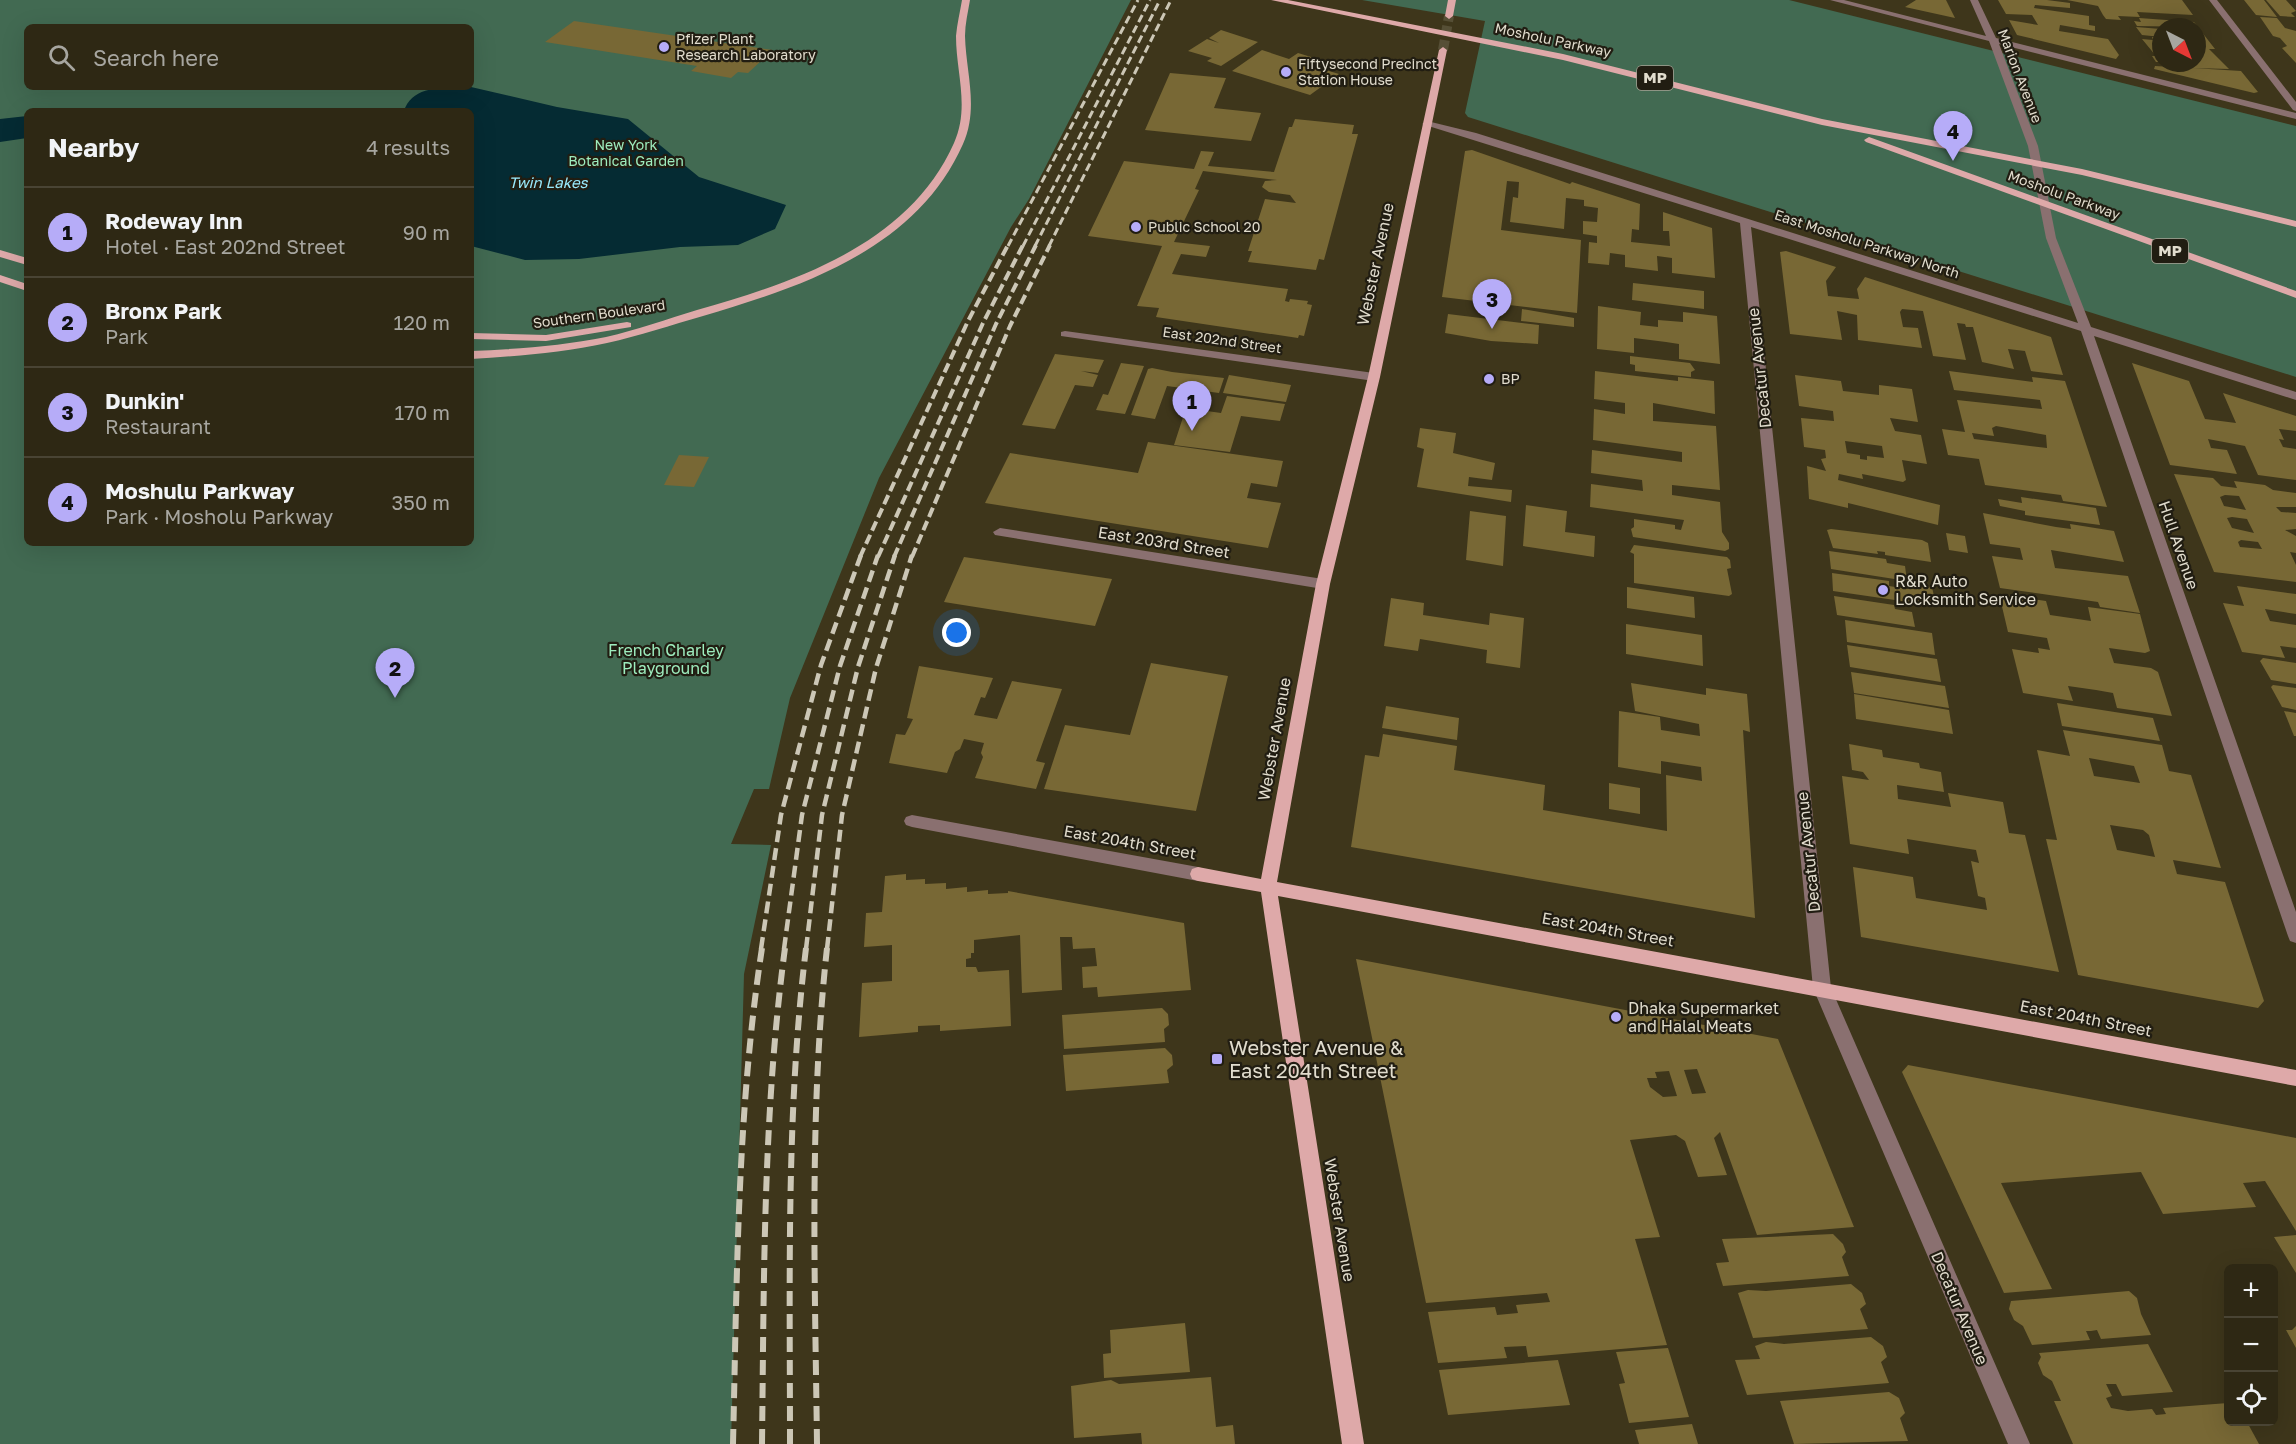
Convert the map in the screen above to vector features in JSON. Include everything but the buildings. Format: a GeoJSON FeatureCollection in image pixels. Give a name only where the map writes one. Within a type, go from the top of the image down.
{"type":"FeatureCollection","features":[{"type":"Feature","properties":{"kind":"main road","name":"Southern Boulevard"},"geometry":{"type":"LineString","coordinates":[[474,355],[539,350],[607,339],[695,315],[782,287],[857,252],[888,232],[930,190],[958,146],[968,114],[969,98],[960,39],[966,0]]}},
{"type":"Feature","properties":{"kind":"main road","name":"Mosholu Parkway"},"geometry":{"type":"LineString","coordinates":[[1275,0],[1486,41],[1682,85],[1822,122],[2163,191],[2296,224]]}},
{"type":"Feature","properties":{"kind":"main road"},"geometry":{"type":"LineString","coordinates":[[1449,16],[1452,0]]}},
{"type":"Feature","properties":{"kind":"main road","name":"Webster Avenue"},"geometry":{"type":"LineString","coordinates":[[1353,1444],[1268,886],[1323,584],[1374,377],[1443,50]]}},
{"type":"Feature","properties":{"kind":"main road","name":"Mosholu Parkway"},"geometry":{"type":"LineString","coordinates":[[1822,122],[2296,295]]}},
{"type":"Feature","properties":{"kind":"main road"},"geometry":{"type":"LineString","coordinates":[[0,253],[24,261]]}},
{"type":"Feature","properties":{"kind":"main road"},"geometry":{"type":"LineString","coordinates":[[0,278],[24,287]]}},
{"type":"Feature","properties":{"kind":"main road","name":"Southern Boulevard"},"geometry":{"type":"LineString","coordinates":[[474,336],[546,338],[695,315]]}},
{"type":"Feature","properties":{"kind":"main road","name":"East 204th Street"},"geometry":{"type":"LineString","coordinates":[[1198,874],[1822,988],[2296,1078]]}},
{"type":"Feature","properties":{"kind":"street"},"geometry":{"type":"LineString","coordinates":[[1834,0],[2296,116]]}},
{"type":"Feature","properties":{"kind":"street","name":"Marion Avenue"},"geometry":{"type":"LineString","coordinates":[[1974,0],[1993,40],[2033,146],[2036,164]]}},
{"type":"Feature","properties":{"kind":"street"},"geometry":{"type":"LineString","coordinates":[[2214,0],[2296,108]]}},
{"type":"Feature","properties":{"kind":"street","name":"East Mosholu Parkway North"},"geometry":{"type":"LineString","coordinates":[[1427,124],[1473,135],[1745,220],[2296,396]]}},
{"type":"Feature","properties":{"kind":"street","name":"Hull Avenue"},"geometry":{"type":"LineString","coordinates":[[2036,164],[2051,238],[2296,936]]}},
{"type":"Feature","properties":{"kind":"street","name":"Decatur Avenue"},"geometry":{"type":"LineString","coordinates":[[1745,220],[1822,988],[2019,1444]]}},
{"type":"Feature","properties":{"kind":"street","name":"East 202nd Street"},"geometry":{"type":"LineString","coordinates":[[1065,334],[1374,377]]}},
{"type":"Feature","properties":{"kind":"street","name":"East 203rd Street"},"geometry":{"type":"LineString","coordinates":[[1000,532],[1323,584]]}},
{"type":"Feature","properties":{"kind":"street","name":"East 204th Street"},"geometry":{"type":"LineString","coordinates":[[912,821],[1198,874]]}},
{"type":"Feature","properties":{"kind":"green space"},"geometry":{"type":"Polygon","coordinates":[[[0,0],[1131,0],[1029,199],[1011,227],[879,478],[790,698],[769,789],[754,789],[731,844],[771,845],[744,974],[731,1444],[0,1444],[0,0]]]}},
{"type":"Feature","properties":{"kind":"green space"},"geometry":{"type":"Polygon","coordinates":[[[1362,0],[1789,0],[2296,126],[2296,377],[1468,117],[1465,113],[1485,21],[1362,0]]]}},
{"type":"Feature","properties":{"kind":"water","name":"Twin Lakes"},"geometry":{"type":"Polygon","coordinates":[[[474,88],[557,107],[628,119],[699,177],[786,205],[775,229],[738,245],[680,247],[579,259],[525,260],[474,247],[474,108],[405,108],[408,102],[423,92],[474,90],[474,88]]]}},
{"type":"Feature","properties":{"kind":"water"},"geometry":{"type":"Polygon","coordinates":[[[24,116],[24,138],[0,142],[0,119],[24,116]]]}},
{"type":"Feature","properties":{"kind":"tunnel"},"geometry":{"type":"LineString","coordinates":[[1443,50],[1449,16]]}},
{"type":"Feature","properties":{"kind":"railway"},"geometry":{"type":"LineString","coordinates":[[1008,246],[1138,0]]}},
{"type":"Feature","properties":{"kind":"railway"},"geometry":{"type":"LineString","coordinates":[[1023,246],[1150,0]]}},
{"type":"Feature","properties":{"kind":"railway"},"geometry":{"type":"LineString","coordinates":[[1035,246],[1160,0]]}},
{"type":"Feature","properties":{"kind":"railway"},"geometry":{"type":"LineString","coordinates":[[1049,246],[1171,0]]}},
{"type":"Feature","properties":{"kind":"railway"},"geometry":{"type":"LineString","coordinates":[[860,557],[968,321],[1008,245]]}},
{"type":"Feature","properties":{"kind":"railway"},"geometry":{"type":"LineString","coordinates":[[878,557],[983,323],[1023,245]]}},
{"type":"Feature","properties":{"kind":"railway"},"geometry":{"type":"LineString","coordinates":[[894,557],[996,324],[1036,245]]}},
{"type":"Feature","properties":{"kind":"railway"},"geometry":{"type":"LineString","coordinates":[[912,557],[1010,326],[1050,245]]}},
{"type":"Feature","properties":{"kind":"railway"},"geometry":{"type":"LineString","coordinates":[[761,949],[781,815],[821,665],[861,555]]}},
{"type":"Feature","properties":{"kind":"railway"},"geometry":{"type":"LineString","coordinates":[[784,949],[802,815],[840,666],[878,555]]}},
{"type":"Feature","properties":{"kind":"railway"},"geometry":{"type":"LineString","coordinates":[[806,949],[822,815],[858,667],[895,555]]}},
{"type":"Feature","properties":{"kind":"railway"},"geometry":{"type":"LineString","coordinates":[[827,949],[842,815],[876,668],[912,555]]}},
{"type":"Feature","properties":{"kind":"railway"},"geometry":{"type":"LineString","coordinates":[[733,1444],[737,1258],[743,1133],[747,1071],[762,948]]}},
{"type":"Feature","properties":{"kind":"railway"},"geometry":{"type":"LineString","coordinates":[[762,1444],[766,1196],[772,1071],[785,948]]}},
{"type":"Feature","properties":{"kind":"railway"},"geometry":{"type":"LineString","coordinates":[[790,1444],[790,1196],[795,1071],[806,948]]}},
{"type":"Feature","properties":{"kind":"railway"},"geometry":{"type":"LineString","coordinates":[[817,1444],[815,1134],[821,1010],[827,948]]}},
{"type":"Feature","properties":{"kind":"place","name":"Pfizer Plant Research Laboratory"},"geometry":{"type":"Point","coordinates":[664,47]}},
{"type":"Feature","properties":{"kind":"place","name":"Fiftysecond Precinct Station House"},"geometry":{"type":"Point","coordinates":[1286,72]}},
{"type":"Feature","properties":{"kind":"place","name":"Moshulu Parkway"},"geometry":{"type":"Point","coordinates":[1953,161]}},
{"type":"Feature","properties":{"kind":"place","name":"Public School 20"},"geometry":{"type":"Point","coordinates":[1136,227]}},
{"type":"Feature","properties":{"kind":"place","name":"Dunkin'"},"geometry":{"type":"Point","coordinates":[1492,329]}},
{"type":"Feature","properties":{"kind":"place","name":"BP"},"geometry":{"type":"Point","coordinates":[1489,379]}},
{"type":"Feature","properties":{"kind":"place","name":"Rodeway Inn"},"geometry":{"type":"Point","coordinates":[1192,431]}},
{"type":"Feature","properties":{"kind":"place","name":"R&R Auto Locksmith Service"},"geometry":{"type":"Point","coordinates":[1883,590]}},
{"type":"Feature","properties":{"kind":"place","name":"Bronx Park"},"geometry":{"type":"Point","coordinates":[395,698]}},
{"type":"Feature","properties":{"kind":"place","name":"Dhaka Supermarket and Halal Meats"},"geometry":{"type":"Point","coordinates":[1616,1017]}},
{"type":"Feature","properties":{"kind":"place","name":"Webster Avenue & East 204th Street"},"geometry":{"type":"Point","coordinates":[1217,1059]}},
{"type":"Feature","properties":{"kind":"park label","name":"New York Botanical Garden"},"geometry":{"type":"Point","coordinates":[626,154]}},
{"type":"Feature","properties":{"kind":"park label","name":"French Charley Playground"},"geometry":{"type":"Point","coordinates":[666,659]}}]}
